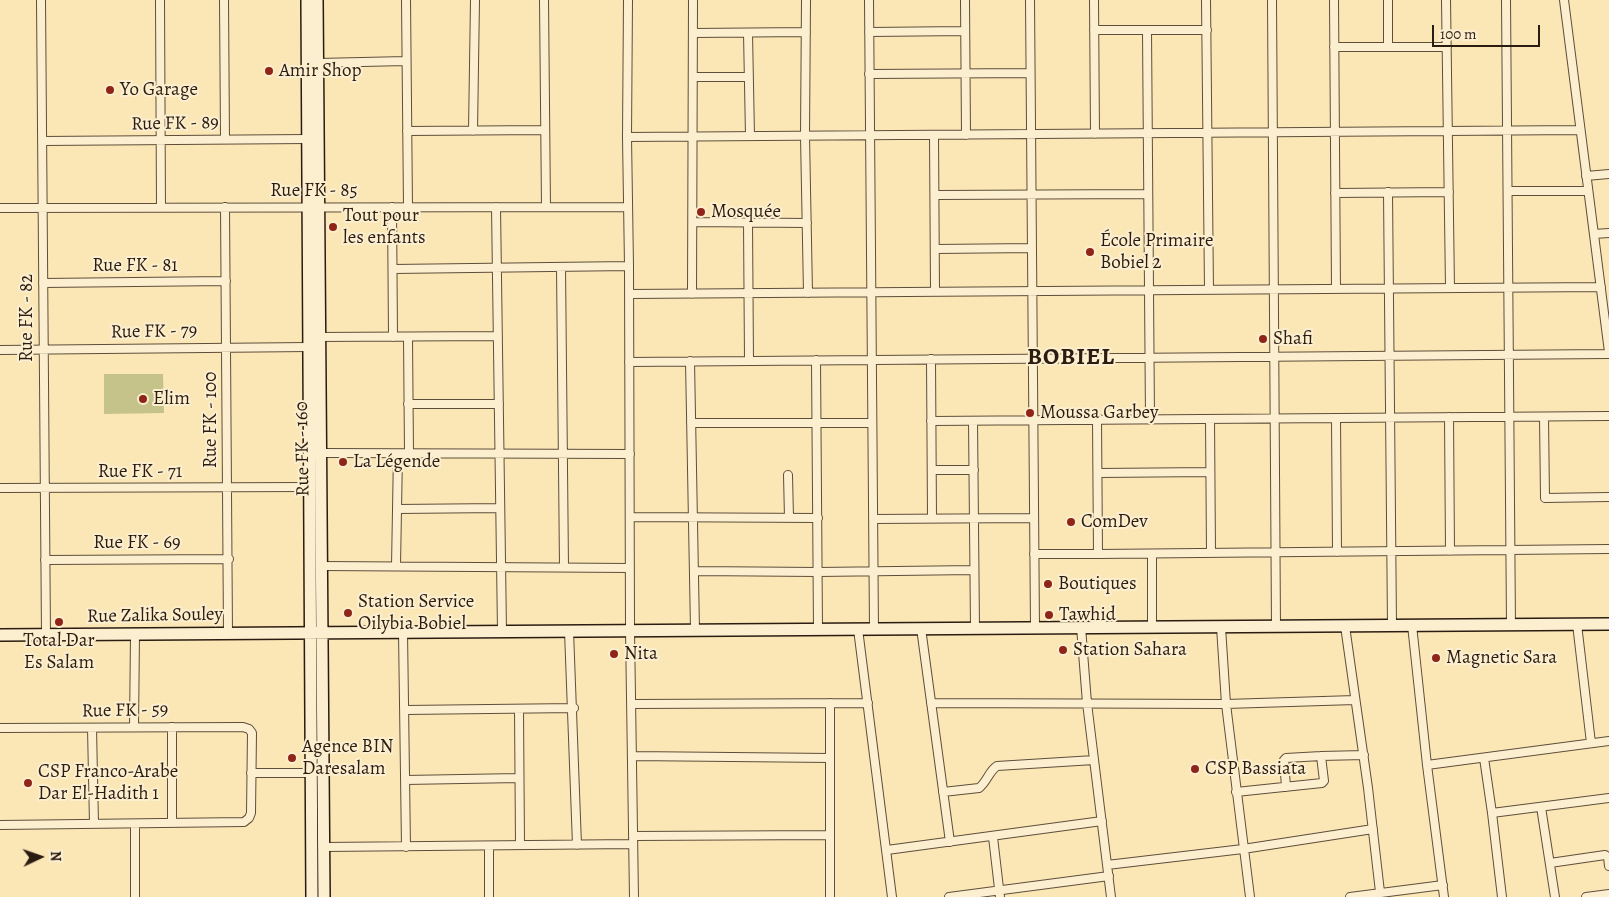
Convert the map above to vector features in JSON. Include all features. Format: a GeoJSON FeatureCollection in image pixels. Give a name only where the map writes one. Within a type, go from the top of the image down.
{"type":"FeatureCollection","features":[{"type":"Feature","properties":{"kind":"main road","name":"Rue FK - 160"},"geometry":{"type":"LineString","coordinates":[[307,0],[308,139],[314,207]]}},
{"type":"Feature","properties":{"kind":"main road","name":"Rue FK - 160"},"geometry":{"type":"LineString","coordinates":[[317,0],[318,63],[310,488],[317,632],[324,897]]}},
{"type":"Feature","properties":{"kind":"main road","name":"Rue FK - 160"},"geometry":{"type":"LineString","coordinates":[[312,341],[321,453],[322,566],[317,632],[312,773],[312,897]]}},
{"type":"Feature","properties":{"kind":"main road","name":"Rue Zalika Souley"},"geometry":{"type":"LineString","coordinates":[[0,635],[1609,624]]}},
{"type":"Feature","properties":{"kind":"street","name":"Rue FK - 82"},"geometry":{"type":"LineString","coordinates":[[41,0],[46,635]]}},
{"type":"Feature","properties":{"kind":"street"},"geometry":{"type":"LineString","coordinates":[[160,0],[161,207]]}},
{"type":"Feature","properties":{"kind":"street"},"geometry":{"type":"LineString","coordinates":[[224,0],[224,139]]}},
{"type":"Feature","properties":{"kind":"street"},"geometry":{"type":"LineString","coordinates":[[406,0],[408,207]]}},
{"type":"Feature","properties":{"kind":"street"},"geometry":{"type":"LineString","coordinates":[[473,131],[475,0]]}},
{"type":"Feature","properties":{"kind":"street"},"geometry":{"type":"LineString","coordinates":[[544,0],[546,207]]}},
{"type":"Feature","properties":{"kind":"street"},"geometry":{"type":"LineString","coordinates":[[628,0],[630,630],[634,897]]}},
{"type":"Feature","properties":{"kind":"street"},"geometry":{"type":"LineString","coordinates":[[692,294],[693,0]]}},
{"type":"Feature","properties":{"kind":"street"},"geometry":{"type":"LineString","coordinates":[[806,0],[805,136],[808,293]]}},
{"type":"Feature","properties":{"kind":"street"},"geometry":{"type":"LineString","coordinates":[[869,0],[874,629]]}},
{"type":"Feature","properties":{"kind":"street"},"geometry":{"type":"LineString","coordinates":[[965,0],[966,135]]}},
{"type":"Feature","properties":{"kind":"street"},"geometry":{"type":"LineString","coordinates":[[1030,0],[1034,628]]}},
{"type":"Feature","properties":{"kind":"street"},"geometry":{"type":"LineString","coordinates":[[1094,0],[1095,134]]}},
{"type":"Feature","properties":{"kind":"street"},"geometry":{"type":"LineString","coordinates":[[1206,0],[1209,290]]}},
{"type":"Feature","properties":{"kind":"street"},"geometry":{"type":"LineString","coordinates":[[1272,0],[1276,626]]}},
{"type":"Feature","properties":{"kind":"street"},"geometry":{"type":"LineString","coordinates":[[1334,0],[1336,289]]}},
{"type":"Feature","properties":{"kind":"street"},"geometry":{"type":"LineString","coordinates":[[1388,0],[1388,47]]}},
{"type":"Feature","properties":{"kind":"street"},"geometry":{"type":"LineString","coordinates":[[1446,0],[1450,288]]}},
{"type":"Feature","properties":{"kind":"street"},"geometry":{"type":"LineString","coordinates":[[1506,0],[1511,625]]}},
{"type":"Feature","properties":{"kind":"street"},"geometry":{"type":"LineString","coordinates":[[629,362],[1609,353],[1604,292],[1588,191],[1564,0]]}},
{"type":"Feature","properties":{"kind":"street"},"geometry":{"type":"LineString","coordinates":[[1094,30],[1207,30]]}},
{"type":"Feature","properties":{"kind":"street"},"geometry":{"type":"LineString","coordinates":[[1147,30],[1150,420]]}},
{"type":"Feature","properties":{"kind":"street"},"geometry":{"type":"LineString","coordinates":[[869,32],[965,31]]}},
{"type":"Feature","properties":{"kind":"street"},"geometry":{"type":"LineString","coordinates":[[693,33],[806,32]]}},
{"type":"Feature","properties":{"kind":"street"},"geometry":{"type":"LineString","coordinates":[[748,33],[750,136]]}},
{"type":"Feature","properties":{"kind":"street"},"geometry":{"type":"LineString","coordinates":[[1334,47],[1446,47]]}},
{"type":"Feature","properties":{"kind":"street"},"geometry":{"type":"LineString","coordinates":[[318,63],[406,61]]}},
{"type":"Feature","properties":{"kind":"street"},"geometry":{"type":"LineString","coordinates":[[869,74],[1030,73]]}},
{"type":"Feature","properties":{"kind":"street"},"geometry":{"type":"LineString","coordinates":[[693,77],[748,77]]}},
{"type":"Feature","properties":{"kind":"street"},"geometry":{"type":"LineString","coordinates":[[407,131],[545,130]]}},
{"type":"Feature","properties":{"kind":"street"},"geometry":{"type":"LineString","coordinates":[[627,137],[1580,130]]}},
{"type":"Feature","properties":{"kind":"street"},"geometry":{"type":"LineString","coordinates":[[934,135],[936,292]]}},
{"type":"Feature","properties":{"kind":"street","name":"Rue FK - 89"},"geometry":{"type":"LineString","coordinates":[[42,141],[308,139]]}},
{"type":"Feature","properties":{"kind":"street"},"geometry":{"type":"LineString","coordinates":[[1586,176],[1609,174]]}},
{"type":"Feature","properties":{"kind":"street"},"geometry":{"type":"LineString","coordinates":[[1508,192],[1588,191]]}},
{"type":"Feature","properties":{"kind":"street"},"geometry":{"type":"LineString","coordinates":[[1388,192],[1392,626]]}},
{"type":"Feature","properties":{"kind":"street"},"geometry":{"type":"LineString","coordinates":[[1335,193],[1448,192]]}},
{"type":"Feature","properties":{"kind":"street"},"geometry":{"type":"LineString","coordinates":[[935,195],[1148,194]]}},
{"type":"Feature","properties":{"kind":"street","name":"Rue FK - 100"},"geometry":{"type":"LineString","coordinates":[[225,207],[229,558],[228,633]]}},
{"type":"Feature","properties":{"kind":"street"},"geometry":{"type":"LineString","coordinates":[[392,207],[393,337]]}},
{"type":"Feature","properties":{"kind":"street"},"geometry":{"type":"LineString","coordinates":[[496,207],[502,631]]}},
{"type":"Feature","properties":{"kind":"street","name":"Rue FK - 85"},"geometry":{"type":"LineString","coordinates":[[0,208],[628,207]]}},
{"type":"Feature","properties":{"kind":"street"},"geometry":{"type":"LineString","coordinates":[[693,222],[807,223]]}},
{"type":"Feature","properties":{"kind":"street"},"geometry":{"type":"LineString","coordinates":[[748,222],[749,361]]}},
{"type":"Feature","properties":{"kind":"street"},"geometry":{"type":"LineString","coordinates":[[1594,234],[1609,233]]}},
{"type":"Feature","properties":{"kind":"street"},"geometry":{"type":"LineString","coordinates":[[935,249],[1032,248]]}},
{"type":"Feature","properties":{"kind":"street"},"geometry":{"type":"LineString","coordinates":[[393,269],[629,266]]}},
{"type":"Feature","properties":{"kind":"street"},"geometry":{"type":"LineString","coordinates":[[561,267],[564,567]]}},
{"type":"Feature","properties":{"kind":"street","name":"Rue FK - 81"},"geometry":{"type":"LineString","coordinates":[[44,282],[226,281]]}},
{"type":"Feature","properties":{"kind":"street"},"geometry":{"type":"LineString","coordinates":[[629,294],[1450,288],[1509,288],[1604,292]]}},
{"type":"Feature","properties":{"kind":"street","name":"Rue FK - 79"},"geometry":{"type":"LineString","coordinates":[[0,350],[227,347],[393,337],[498,336]]}},
{"type":"Feature","properties":{"kind":"street"},"geometry":{"type":"LineString","coordinates":[[408,337],[408,454]]}},
{"type":"Feature","properties":{"kind":"street"},"geometry":{"type":"LineString","coordinates":[[931,359],[932,518]]}},
{"type":"Feature","properties":{"kind":"street"},"geometry":{"type":"LineString","coordinates":[[816,360],[818,629]]}},
{"type":"Feature","properties":{"kind":"street"},"geometry":{"type":"LineString","coordinates":[[690,361],[695,630]]}},
{"type":"Feature","properties":{"kind":"street"},"geometry":{"type":"LineString","coordinates":[[408,404],[499,404]]}},
{"type":"Feature","properties":{"kind":"street"},"geometry":{"type":"LineString","coordinates":[[931,421],[1609,416]]}},
{"type":"Feature","properties":{"kind":"street"},"geometry":{"type":"LineString","coordinates":[[1449,417],[1450,551]]}},
{"type":"Feature","properties":{"kind":"street"},"geometry":{"type":"LineString","coordinates":[[1544,417],[1545,498],[1609,497]]}},
{"type":"Feature","properties":{"kind":"street"},"geometry":{"type":"LineString","coordinates":[[1336,418],[1337,552]]}},
{"type":"Feature","properties":{"kind":"street"},"geometry":{"type":"LineString","coordinates":[[1210,419],[1211,553]]}},
{"type":"Feature","properties":{"kind":"street"},"geometry":{"type":"LineString","coordinates":[[1097,420],[1098,554]]}},
{"type":"Feature","properties":{"kind":"street"},"geometry":{"type":"LineString","coordinates":[[973,421],[975,628]]}},
{"type":"Feature","properties":{"kind":"street"},"geometry":{"type":"LineString","coordinates":[[691,423],[872,422]]}},
{"type":"Feature","properties":{"kind":"street"},"geometry":{"type":"LineString","coordinates":[[321,453],[630,454]]}},
{"type":"Feature","properties":{"kind":"street"},"geometry":{"type":"LineString","coordinates":[[396,566],[398,454]]}},
{"type":"Feature","properties":{"kind":"street"},"geometry":{"type":"LineString","coordinates":[[932,470],[974,470]]}},
{"type":"Feature","properties":{"kind":"street"},"geometry":{"type":"LineString","coordinates":[[1098,473],[1210,472]]}},
{"type":"Feature","properties":{"kind":"street"},"geometry":{"type":"LineString","coordinates":[[788,475],[789,518]]}},
{"type":"Feature","properties":{"kind":"street","name":"Rue FK - 71"},"geometry":{"type":"LineString","coordinates":[[0,488],[310,488]]}},
{"type":"Feature","properties":{"kind":"street"},"geometry":{"type":"LineString","coordinates":[[397,509],[500,508]]}},
{"type":"Feature","properties":{"kind":"street"},"geometry":{"type":"LineString","coordinates":[[630,518],[818,518]]}},
{"type":"Feature","properties":{"kind":"street"},"geometry":{"type":"LineString","coordinates":[[873,519],[1034,518]]}},
{"type":"Feature","properties":{"kind":"street"},"geometry":{"type":"LineString","coordinates":[[1034,554],[1609,549]]}},
{"type":"Feature","properties":{"kind":"street"},"geometry":{"type":"LineString","coordinates":[[1152,554],[1152,627]]}},
{"type":"Feature","properties":{"kind":"street","name":"Rue FK - 69"},"geometry":{"type":"LineString","coordinates":[[45,560],[229,558]]}},
{"type":"Feature","properties":{"kind":"street"},"geometry":{"type":"LineString","coordinates":[[322,566],[630,568]]}},
{"type":"Feature","properties":{"kind":"street"},"geometry":{"type":"LineString","coordinates":[[694,571],[974,570]]}},
{"type":"Feature","properties":{"kind":"street"},"geometry":{"type":"LineString","coordinates":[[1577,624],[1591,743]]}},
{"type":"Feature","properties":{"kind":"street"},"geometry":{"type":"LineString","coordinates":[[1345,626],[1364,755],[1380,892]]}},
{"type":"Feature","properties":{"kind":"street"},"geometry":{"type":"LineString","coordinates":[[1412,626],[1444,897]]}},
{"type":"Feature","properties":{"kind":"street"},"geometry":{"type":"LineString","coordinates":[[1221,627],[1226,704],[1250,897]]}},
{"type":"Feature","properties":{"kind":"street"},"geometry":{"type":"LineString","coordinates":[[921,628],[950,842]]}},
{"type":"Feature","properties":{"kind":"street"},"geometry":{"type":"LineString","coordinates":[[1081,628],[1094,760],[1111,897]]}},
{"type":"Feature","properties":{"kind":"street"},"geometry":{"type":"LineString","coordinates":[[858,629],[892,897]]}},
{"type":"Feature","properties":{"kind":"street"},"geometry":{"type":"LineString","coordinates":[[570,631],[577,844]]}},
{"type":"Feature","properties":{"kind":"street"},"geometry":{"type":"LineString","coordinates":[[403,632],[406,846]]}},
{"type":"Feature","properties":{"kind":"street"},"geometry":{"type":"LineString","coordinates":[[134,727],[135,635]]}},
{"type":"Feature","properties":{"kind":"street"},"geometry":{"type":"LineString","coordinates":[[931,703],[1226,704],[1355,700]]}},
{"type":"Feature","properties":{"kind":"street"},"geometry":{"type":"LineString","coordinates":[[830,703],[830,897]]}},
{"type":"Feature","properties":{"kind":"street"},"geometry":{"type":"LineString","coordinates":[[631,704],[868,703]]}},
{"type":"Feature","properties":{"kind":"street"},"geometry":{"type":"LineString","coordinates":[[404,710],[574,708]]}},
{"type":"Feature","properties":{"kind":"street"},"geometry":{"type":"LineString","coordinates":[[518,709],[520,845]]}},
{"type":"Feature","properties":{"kind":"street"},"geometry":{"type":"LineString","coordinates":[[172,727],[172,823]]}},
{"type":"Feature","properties":{"kind":"street","name":"Rue FK - 59"},"geometry":{"type":"LineString","coordinates":[[0,728],[249,728],[252,734],[251,773]]}},
{"type":"Feature","properties":{"kind":"street"},"geometry":{"type":"LineString","coordinates":[[92,728],[94,824]]}},
{"type":"Feature","properties":{"kind":"street"},"geometry":{"type":"LineString","coordinates":[[1428,765],[1609,740]]}},
{"type":"Feature","properties":{"kind":"street"},"geometry":{"type":"LineString","coordinates":[[1286,787],[1284,760],[1286,758],[1364,755]]}},
{"type":"Feature","properties":{"kind":"street"},"geometry":{"type":"LineString","coordinates":[[632,756],[830,758]]}},
{"type":"Feature","properties":{"kind":"street"},"geometry":{"type":"LineString","coordinates":[[1236,792],[1323,782],[1322,756]]}},
{"type":"Feature","properties":{"kind":"street"},"geometry":{"type":"LineString","coordinates":[[1484,758],[1502,897]]}},
{"type":"Feature","properties":{"kind":"street"},"geometry":{"type":"LineString","coordinates":[[943,792],[979,788],[997,766],[1094,760]]}},
{"type":"Feature","properties":{"kind":"street"},"geometry":{"type":"LineString","coordinates":[[0,825],[244,822],[251,813],[251,773],[312,773]]}},
{"type":"Feature","properties":{"kind":"street"},"geometry":{"type":"LineString","coordinates":[[405,780],[519,778]]}},
{"type":"Feature","properties":{"kind":"street"},"geometry":{"type":"LineString","coordinates":[[1492,814],[1609,798]]}},
{"type":"Feature","properties":{"kind":"street"},"geometry":{"type":"LineString","coordinates":[[1541,807],[1555,897]]}},
{"type":"Feature","properties":{"kind":"street"},"geometry":{"type":"LineString","coordinates":[[887,850],[1102,821]]}},
{"type":"Feature","properties":{"kind":"street"},"geometry":{"type":"LineString","coordinates":[[135,824],[135,897]]}},
{"type":"Feature","properties":{"kind":"street"},"geometry":{"type":"LineString","coordinates":[[1107,865],[1243,849],[1373,829]]}},
{"type":"Feature","properties":{"kind":"street"},"geometry":{"type":"LineString","coordinates":[[324,848],[577,844],[633,840],[830,835]]}},
{"type":"Feature","properties":{"kind":"street"},"geometry":{"type":"LineString","coordinates":[[992,837],[1000,894]]}},
{"type":"Feature","properties":{"kind":"street"},"geometry":{"type":"LineString","coordinates":[[489,846],[489,897]]}},
{"type":"Feature","properties":{"kind":"street"},"geometry":{"type":"LineString","coordinates":[[1550,863],[1606,856],[1609,866]]}},
{"type":"Feature","properties":{"kind":"street"},"geometry":{"type":"LineString","coordinates":[[949,897],[1000,894],[1108,876]]}},
{"type":"Feature","properties":{"kind":"street"},"geometry":{"type":"LineString","coordinates":[[1350,897],[1443,885]]}},
{"type":"Feature","properties":{"kind":"street"},"geometry":{"type":"LineString","coordinates":[[1586,897],[1609,894]]}},
{"type":"Feature","properties":{"kind":"shaded area"},"geometry":{"type":"Polygon","coordinates":[[[104,374],[163,374],[164,413],[104,414],[104,374]]]}},
{"type":"Feature","properties":{"kind":"place","name":"Amir Shop"},"geometry":{"type":"Point","coordinates":[269,71]}},
{"type":"Feature","properties":{"kind":"place","name":"Yo Garage"},"geometry":{"type":"Point","coordinates":[110,90]}},
{"type":"Feature","properties":{"kind":"place","name":"Mosquée"},"geometry":{"type":"Point","coordinates":[701,212]}},
{"type":"Feature","properties":{"kind":"place","name":"Tout pour les enfants"},"geometry":{"type":"Point","coordinates":[333,227]}},
{"type":"Feature","properties":{"kind":"place","name":"École Primaire Bobiel 2"},"geometry":{"type":"Point","coordinates":[1090,252]}},
{"type":"Feature","properties":{"kind":"place","name":"Shafi"},"geometry":{"type":"Point","coordinates":[1263,339]}},
{"type":"Feature","properties":{"kind":"place","name":"Elim"},"geometry":{"type":"Point","coordinates":[143,399]}},
{"type":"Feature","properties":{"kind":"place","name":"Moussa Garbey"},"geometry":{"type":"Point","coordinates":[1030,413]}},
{"type":"Feature","properties":{"kind":"place","name":"La Légende"},"geometry":{"type":"Point","coordinates":[343,462]}},
{"type":"Feature","properties":{"kind":"place","name":"ComDev"},"geometry":{"type":"Point","coordinates":[1071,522]}},
{"type":"Feature","properties":{"kind":"place","name":"Boutiques"},"geometry":{"type":"Point","coordinates":[1048,584]}},
{"type":"Feature","properties":{"kind":"place","name":"Station Service Oilybia Bobiel"},"geometry":{"type":"Point","coordinates":[348,613]}},
{"type":"Feature","properties":{"kind":"place","name":"Tawhid"},"geometry":{"type":"Point","coordinates":[1049,615]}},
{"type":"Feature","properties":{"kind":"place","name":"Total Dar Es Salam"},"geometry":{"type":"Point","coordinates":[59,622]}},
{"type":"Feature","properties":{"kind":"place","name":"Station Sahara"},"geometry":{"type":"Point","coordinates":[1063,650]}},
{"type":"Feature","properties":{"kind":"place","name":"Nita"},"geometry":{"type":"Point","coordinates":[614,654]}},
{"type":"Feature","properties":{"kind":"place","name":"Magnetic Sara"},"geometry":{"type":"Point","coordinates":[1436,658]}},
{"type":"Feature","properties":{"kind":"place","name":"Agence BIN Daresalam"},"geometry":{"type":"Point","coordinates":[292,758]}},
{"type":"Feature","properties":{"kind":"place","name":"CSP Bassiata"},"geometry":{"type":"Point","coordinates":[1195,769]}},
{"type":"Feature","properties":{"kind":"place","name":"CSP Franco-Arabe Dar El-Hadith 1"},"geometry":{"type":"Point","coordinates":[28,783]}},
{"type":"Feature","properties":{"kind":"district","name":"BOBIEL"},"geometry":{"type":"Point","coordinates":[1071,358]}}]}
